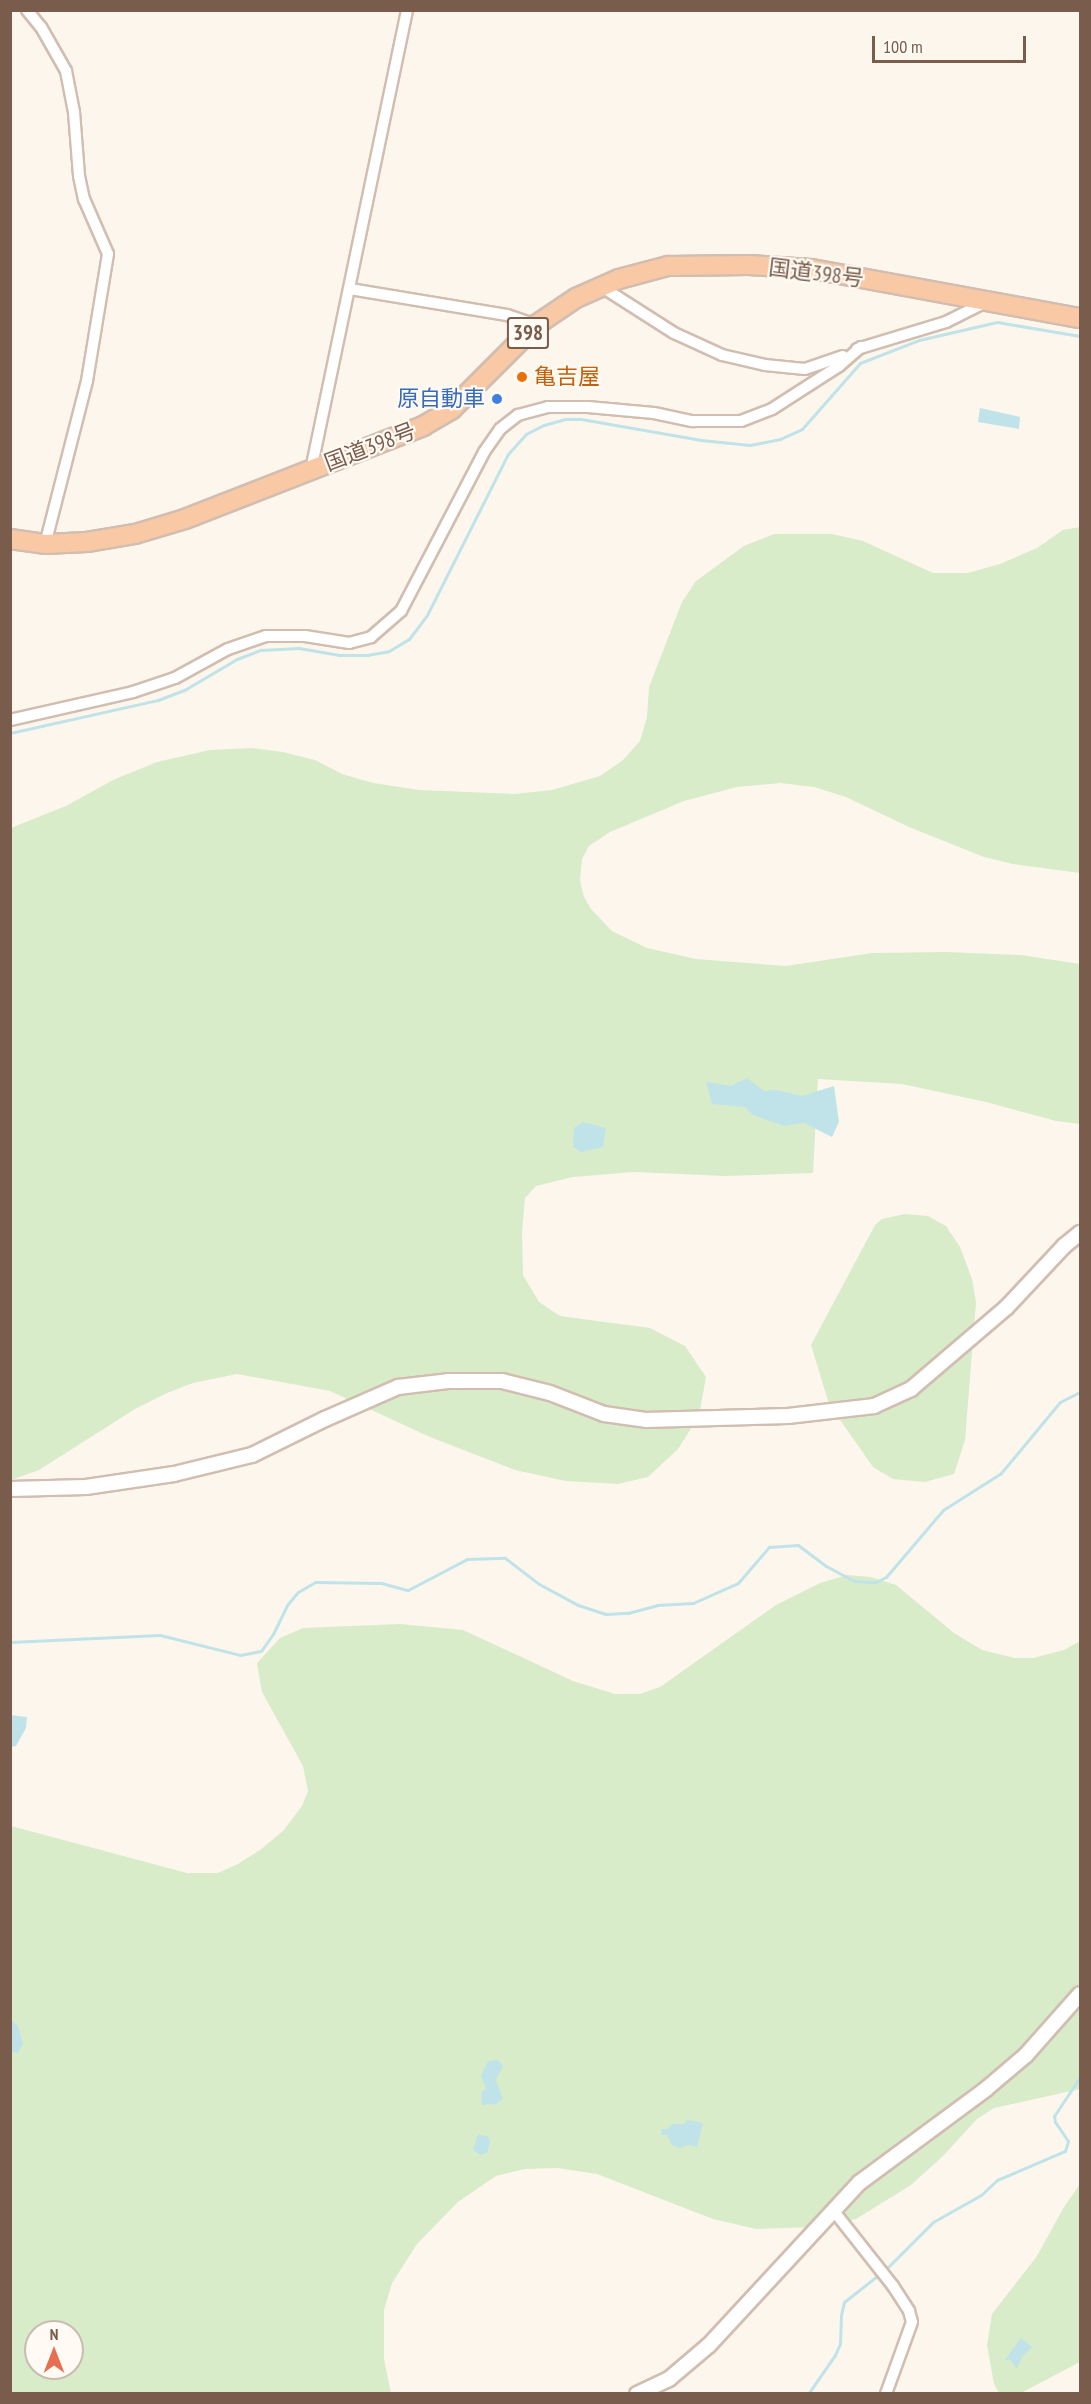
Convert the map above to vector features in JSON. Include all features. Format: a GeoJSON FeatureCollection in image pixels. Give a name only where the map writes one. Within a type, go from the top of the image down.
{"type":"FeatureCollection","features":[{"type":"Feature","properties":{"kind":"highway","name":"国道398号"},"geometry":{"type":"LineString","coordinates":[[10,539],[45,544],[87,542],[135,534],[185,519],[423,426],[452,409],[536,326],[576,298],[602,287],[668,266],[749,265],[812,269],[1080,318]]}},
{"type":"Feature","properties":{"kind":"street"},"geometry":{"type":"LineString","coordinates":[[27,10],[45,34],[66,71],[75,112],[82,187],[108,254],[87,381],[45,544]]}},
{"type":"Feature","properties":{"kind":"street"},"geometry":{"type":"LineString","coordinates":[[311,470],[407,10]]}},
{"type":"Feature","properties":{"kind":"street"},"geometry":{"type":"LineString","coordinates":[[602,287],[674,333],[722,355],[765,365],[805,369],[831,362],[861,347],[946,322],[988,301]]}},
{"type":"Feature","properties":{"kind":"street"},"geometry":{"type":"LineString","coordinates":[[350,289],[507,315],[536,326]]}},
{"type":"Feature","properties":{"kind":"street"},"geometry":{"type":"LineString","coordinates":[[10,720],[133,692],[176,678],[228,649],[266,636],[298,636],[349,643],[371,637],[387,626],[401,611],[484,452],[500,429],[518,415],[548,407],[588,407],[654,413],[693,421],[741,421],[772,409],[839,366],[861,347]]}},
{"type":"Feature","properties":{"kind":"street"},"geometry":{"type":"LineString","coordinates":[[10,1489],[86,1487],[174,1474],[252,1455],[325,1419],[399,1387],[448,1381],[502,1381],[550,1394],[604,1414],[646,1420],[788,1416],[874,1406],[910,1389],[1006,1308],[1064,1246],[1080,1233]]}},
{"type":"Feature","properties":{"kind":"street"},"geometry":{"type":"LineString","coordinates":[[637,2394],[669,2379],[709,2345],[859,2183],[986,2089],[1026,2055],[1080,1994]]}},
{"type":"Feature","properties":{"kind":"street"},"geometry":{"type":"LineString","coordinates":[[833,2210],[893,2286],[909,2311],[912,2322],[886,2394]]}},
{"type":"Feature","properties":{"kind":"green space"},"geometry":{"type":"Polygon","coordinates":[[[1080,527],[1080,873],[1013,864],[984,857],[909,827],[846,797],[814,787],[781,783],[737,787],[684,801],[610,832],[589,846],[582,859],[580,881],[584,897],[591,909],[612,931],[647,948],[696,959],[786,966],[872,953],[946,952],[1021,955],[1080,964],[1080,1124],[1056,1121],[986,1102],[902,1084],[818,1079],[813,1173],[725,1176],[634,1172],[573,1177],[536,1186],[525,1198],[522,1232],[523,1275],[539,1302],[560,1316],[650,1328],[685,1346],[706,1377],[699,1416],[678,1449],[648,1477],[618,1484],[566,1481],[515,1470],[430,1437],[330,1391],[237,1374],[193,1383],[167,1393],[135,1409],[39,1470],[11,1480],[11,828],[66,806],[113,780],[157,762],[210,750],[252,748],[283,752],[315,760],[342,774],[373,783],[419,790],[514,794],[552,790],[600,776],[623,760],[640,741],[647,717],[649,687],[682,602],[696,581],[744,546],[774,534],[832,534],[863,541],[933,573],[968,573],[1000,564],[1037,548],[1063,530],[1080,527]]]}},
{"type":"Feature","properties":{"kind":"green space"},"geometry":{"type":"Polygon","coordinates":[[[905,1214],[928,1216],[946,1226],[960,1247],[972,1279],[976,1302],[965,1440],[954,1474],[925,1482],[893,1479],[873,1467],[829,1404],[811,1345],[875,1225],[882,1219],[905,1214]]]}},
{"type":"Feature","properties":{"kind":"green space"},"geometry":{"type":"Polygon","coordinates":[[[847,1575],[871,1577],[896,1585],[954,1633],[982,1650],[1015,1658],[1033,1658],[1064,1650],[1080,1641],[1080,2089],[994,2108],[977,2119],[943,2156],[911,2185],[856,2219],[812,2227],[756,2229],[713,2219],[597,2174],[557,2168],[525,2169],[496,2176],[458,2202],[417,2244],[392,2283],[384,2310],[384,2359],[391,2393],[11,2394],[11,1826],[187,1873],[218,1873],[260,1850],[283,1831],[302,1806],[308,1791],[303,1766],[262,1692],[257,1663],[280,1638],[303,1628],[400,1624],[463,1630],[573,1681],[615,1694],[640,1694],[660,1687],[776,1605],[820,1583],[847,1575]]]}},
{"type":"Feature","properties":{"kind":"green space"},"geometry":{"type":"Polygon","coordinates":[[[1080,2184],[1080,2362],[1021,2393],[999,2393],[994,2384],[987,2345],[992,2314],[1037,2256],[1064,2207],[1080,2184]]]}},
{"type":"Feature","properties":{"kind":"water"},"geometry":{"type":"Polygon","coordinates":[[[980,408],[1020,417],[1019,429],[978,422],[980,408]]]}},
{"type":"Feature","properties":{"kind":"water"},"geometry":{"type":"Polygon","coordinates":[[[747,1078],[764,1091],[776,1090],[802,1096],[834,1086],[839,1122],[832,1137],[804,1123],[784,1126],[753,1115],[745,1107],[712,1104],[706,1082],[731,1086],[747,1078]]]}},
{"type":"Feature","properties":{"kind":"water"},"geometry":{"type":"Polygon","coordinates":[[[583,1122],[606,1128],[603,1147],[581,1152],[573,1147],[574,1128],[583,1122]]]}},
{"type":"Feature","properties":{"kind":"water"},"geometry":{"type":"Polygon","coordinates":[[[10,1715],[27,1717],[26,1728],[16,1746],[11,1747],[10,1715]]]}},
{"type":"Feature","properties":{"kind":"water"},"geometry":{"type":"Polygon","coordinates":[[[10,2018],[18,2026],[23,2044],[18,2053],[11,2052],[10,2018]]]}},
{"type":"Feature","properties":{"kind":"water"},"geometry":{"type":"Polygon","coordinates":[[[498,2060],[503,2066],[496,2080],[503,2099],[496,2104],[482,2105],[481,2093],[486,2088],[481,2076],[488,2061],[498,2060]]]}},
{"type":"Feature","properties":{"kind":"water"},"geometry":{"type":"Polygon","coordinates":[[[688,2120],[703,2123],[697,2147],[689,2145],[679,2148],[672,2145],[667,2135],[661,2135],[662,2129],[668,2129],[672,2124],[684,2124],[688,2120]]]}},
{"type":"Feature","properties":{"kind":"water"},"geometry":{"type":"Polygon","coordinates":[[[478,2134],[489,2137],[490,2142],[487,2153],[481,2155],[473,2150],[478,2134]]]}},
{"type":"Feature","properties":{"kind":"water"},"geometry":{"type":"Polygon","coordinates":[[[1021,2338],[1032,2347],[1022,2357],[1017,2369],[1010,2359],[1004,2361],[1021,2338]]]}},
{"type":"Feature","properties":{"kind":"waterway"},"geometry":{"type":"LineString","coordinates":[[10,733],[158,700],[186,689],[237,659],[261,650],[299,648],[339,655],[367,655],[389,651],[409,639],[427,615],[508,454],[526,434],[544,425],[565,419],[581,419],[701,440],[750,445],[780,439],[802,429],[860,363],[919,340],[997,322],[1080,336]]}},
{"type":"Feature","properties":{"kind":"waterway"},"geometry":{"type":"LineString","coordinates":[[10,1642],[160,1635],[240,1655],[261,1651],[273,1634],[287,1605],[298,1592],[315,1582],[381,1583],[408,1590],[467,1559],[505,1558],[539,1584],[578,1605],[606,1614],[628,1613],[657,1605],[693,1603],[738,1583],[769,1547],[798,1545],[826,1566],[854,1581],[876,1582],[886,1577],[943,1510],[1001,1473],[1060,1402],[1080,1392]]}},
{"type":"Feature","properties":{"kind":"waterway"},"geometry":{"type":"LineString","coordinates":[[808,2394],[840,2344],[844,2302],[886,2269],[933,2222],[981,2195],[997,2180],[1065,2151],[1068,2141],[1055,2122],[1054,2116],[1080,2077]]}},
{"type":"Feature","properties":{"kind":"place","name":"亀吉屋"},"geometry":{"type":"Point","coordinates":[522,377]}},
{"type":"Feature","properties":{"kind":"place","name":"原自動車"},"geometry":{"type":"Point","coordinates":[497,399]}}]}
